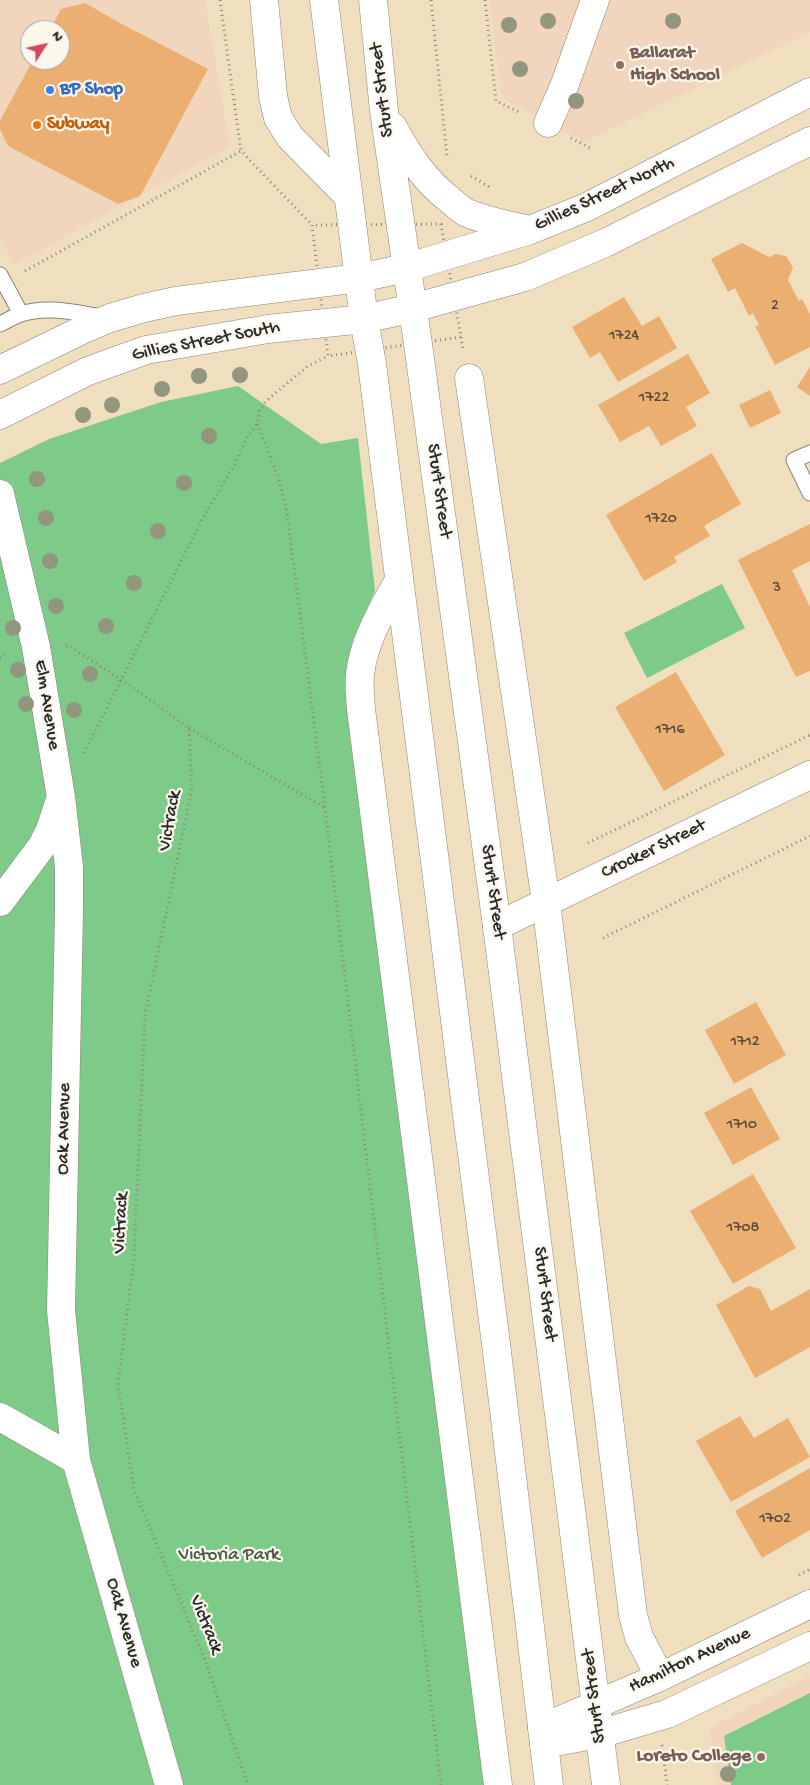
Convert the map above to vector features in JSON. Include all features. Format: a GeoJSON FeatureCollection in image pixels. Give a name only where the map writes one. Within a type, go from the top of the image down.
{"type":"FeatureCollection","features":[{"type":"Feature","properties":{"kind":"main road"},"geometry":{"type":"LineString","coordinates":[[264,0],[273,96],[278,118],[290,137],[348,196]]}},
{"type":"Feature","properties":{"kind":"main road"},"geometry":{"type":"LineString","coordinates":[[324,0],[497,1352],[549,1785]]}},
{"type":"Feature","properties":{"kind":"main road","name":"Sturt Street"},"geometry":{"type":"LineString","coordinates":[[373,0],[384,112],[413,308],[497,926],[606,1785]]}},
{"type":"Feature","properties":{"kind":"main road"},"geometry":{"type":"LineString","coordinates":[[548,123],[565,84],[595,0]]}},
{"type":"Feature","properties":{"kind":"main road","name":"Gillies Street North"},"geometry":{"type":"LineString","coordinates":[[359,278],[406,268],[530,230],[587,207],[810,92]]}},
{"type":"Feature","properties":{"kind":"main road"},"geometry":{"type":"LineString","coordinates":[[384,112],[406,152],[422,174],[441,194],[464,211],[486,220],[530,230]]}},
{"type":"Feature","properties":{"kind":"main road"},"geometry":{"type":"LineString","coordinates":[[364,319],[413,308],[525,276],[596,246],[810,141]]}},
{"type":"Feature","properties":{"kind":"main road"},"geometry":{"type":"LineString","coordinates":[[0,370],[82,330],[110,318],[144,308],[176,301],[359,278]]}},
{"type":"Feature","properties":{"kind":"main road","name":"Gillies Street South"},"geometry":{"type":"LineString","coordinates":[[0,415],[88,370],[146,350],[268,329],[364,319]]}},
{"type":"Feature","properties":{"kind":"main road"},"geometry":{"type":"LineString","coordinates":[[469,378],[546,902],[633,1615],[639,1637],[660,1677]]}},
{"type":"Feature","properties":{"kind":"main road","name":"Elm Avenue"},"geometry":{"type":"LineString","coordinates":[[0,494],[36,647],[61,797],[50,830],[42,846],[0,902]]}},
{"type":"Feature","properties":{"kind":"main road"},"geometry":{"type":"LineString","coordinates":[[399,580],[368,642],[360,674],[361,709],[498,1785]]}},
{"type":"Feature","properties":{"kind":"main road","name":"Crocker Street"},"geometry":{"type":"LineString","coordinates":[[497,926],[810,775]]}},
{"type":"Feature","properties":{"kind":"main road","name":"Oak Avenue"},"geometry":{"type":"LineString","coordinates":[[61,797],[68,867],[69,912],[61,1310],[76,1460],[169,1785]]}},
{"type":"Feature","properties":{"kind":"main road"},"geometry":{"type":"LineString","coordinates":[[0,1417],[76,1460]]}},
{"type":"Feature","properties":{"kind":"main road","name":"Hamilton Avenue"},"geometry":{"type":"LineString","coordinates":[[543,1736],[596,1704],[660,1677],[810,1604]]}},
{"type":"Feature","properties":{"kind":"main road","name":"Hamilton Avenue"},"geometry":{"type":"LineString","coordinates":[[543,1736],[599,1734],[658,1718],[810,1646]]}},
{"type":"Feature","properties":{"kind":"lane"},"geometry":{"type":"LineString","coordinates":[[2,279],[21,314]]}},
{"type":"Feature","properties":{"kind":"lane"},"geometry":{"type":"LineString","coordinates":[[0,324],[21,314],[39,311],[58,310],[110,318]]}},
{"type":"Feature","properties":{"kind":"lane"},"geometry":{"type":"LineString","coordinates":[[810,452],[794,460],[810,493]]}},
{"type":"Feature","properties":{"kind":"path"},"geometry":{"type":"LineString","coordinates":[[220,0],[241,151],[312,225]]}},
{"type":"Feature","properties":{"kind":"path"},"geometry":{"type":"LineString","coordinates":[[431,0],[448,163]]}},
{"type":"Feature","properties":{"kind":"path"},"geometry":{"type":"LineString","coordinates":[[485,0],[496,101]]}},
{"type":"Feature","properties":{"kind":"path"},"geometry":{"type":"LineString","coordinates":[[2,279],[241,151]]}},
{"type":"Feature","properties":{"kind":"path"},"geometry":{"type":"LineString","coordinates":[[463,172],[493,189]]}},
{"type":"Feature","properties":{"kind":"path"},"geometry":{"type":"LineString","coordinates":[[83,755],[204,516],[232,469],[246,439],[257,424],[260,409],[266,401],[308,366],[328,356],[320,356]]}},
{"type":"Feature","properties":{"kind":"path"},"geometry":{"type":"LineString","coordinates":[[257,424],[278,477],[286,506],[325,808],[441,1785]]}},
{"type":"Feature","properties":{"kind":"path"},"geometry":{"type":"LineString","coordinates":[[122,680],[189,728],[325,808]]}},
{"type":"Feature","properties":{"kind":"path","name":"Victrack"},"geometry":{"type":"LineString","coordinates":[[189,728],[192,789],[145,1015],[134,1257],[118,1384],[134,1490],[205,1660],[248,1785]]}},
{"type":"Feature","properties":{"kind":"path"},"geometry":{"type":"LineString","coordinates":[[588,843],[810,736]]}},
{"type":"Feature","properties":{"kind":"path"},"geometry":{"type":"LineString","coordinates":[[603,938],[810,836]]}},
{"type":"Feature","properties":{"kind":"path"},"geometry":{"type":"LineString","coordinates":[[658,1718],[667,1785]]}},
{"type":"Feature","properties":{"kind":"shaded area"},"geometry":{"type":"Polygon","coordinates":[[[0,0],[205,0],[230,147],[14,265],[0,238],[0,0]]]}},
{"type":"Feature","properties":{"kind":"shaded area","name":"Ballarat High School"},"geometry":{"type":"Polygon","coordinates":[[[490,0],[810,0],[810,32],[584,142],[502,98],[490,0]]]}},
{"type":"Feature","properties":{"kind":"shaded area","name":"Loreto College"},"geometry":{"type":"Polygon","coordinates":[[[810,1676],[810,1785],[717,1785],[709,1728],[810,1676]]]}},
{"type":"Feature","properties":{"kind":"green space","name":"Victoria Park"},"geometry":{"type":"Polygon","coordinates":[[[238,386],[321,444],[358,438],[375,591],[353,640],[345,688],[489,1785],[0,1785],[0,463],[49,439],[161,402],[238,386]]]}},
{"type":"Feature","properties":{"kind":"green space"},"geometry":{"type":"Polygon","coordinates":[[[722,584],[745,628],[647,678],[624,633],[722,584]]]}},
{"type":"Feature","properties":{"kind":"green space","name":"Loreto College"},"geometry":{"type":"Polygon","coordinates":[[[810,1693],[810,1785],[731,1785],[724,1736],[810,1693]]]}},
{"type":"Feature","properties":{"kind":"building"},"geometry":{"type":"Polygon","coordinates":[[[85,3],[208,69],[140,196],[118,204],[8,146],[0,129],[0,121],[28,70],[70,70],[70,20],[55,20],[61,9],[85,3]]]}},
{"type":"Feature","properties":{"kind":"building"},"geometry":{"type":"Polygon","coordinates":[[[742,243],[769,257],[776,254],[786,256],[793,267],[788,280],[799,301],[802,299],[810,314],[810,347],[775,365],[755,326],[759,325],[753,313],[749,316],[735,288],[728,292],[711,259],[742,243]]]}},
{"type":"Feature","properties":{"kind":"building"},"geometry":{"type":"Polygon","coordinates":[[[624,297],[642,326],[659,316],[677,348],[618,382],[600,352],[590,358],[572,327],[624,297]]]}},
{"type":"Feature","properties":{"kind":"building"},"geometry":{"type":"Polygon","coordinates":[[[688,354],[710,393],[686,407],[697,426],[661,446],[649,426],[620,442],[598,405],[688,354]]]}},
{"type":"Feature","properties":{"kind":"building"},"geometry":{"type":"Polygon","coordinates":[[[810,367],[810,396],[797,387],[810,367]]]}},
{"type":"Feature","properties":{"kind":"building"},"geometry":{"type":"Polygon","coordinates":[[[770,390],[781,413],[750,428],[739,405],[770,390]]]}},
{"type":"Feature","properties":{"kind":"building"},"geometry":{"type":"Polygon","coordinates":[[[712,453],[741,504],[704,526],[710,536],[674,557],[677,562],[644,581],[606,515],[712,453]]]}},
{"type":"Feature","properties":{"kind":"building"},"geometry":{"type":"Polygon","coordinates":[[[810,524],[810,561],[792,570],[810,607],[810,671],[796,677],[738,560],[810,524]]]}},
{"type":"Feature","properties":{"kind":"building"},"geometry":{"type":"Polygon","coordinates":[[[676,672],[725,755],[664,791],[615,707],[676,672]]]}},
{"type":"Feature","properties":{"kind":"building"},"geometry":{"type":"Polygon","coordinates":[[[756,1002],[786,1055],[734,1084],[705,1030],[756,1002]]]}},
{"type":"Feature","properties":{"kind":"building"},"geometry":{"type":"Polygon","coordinates":[[[751,1087],[780,1139],[733,1165],[704,1113],[751,1087]]]}},
{"type":"Feature","properties":{"kind":"building"},"geometry":{"type":"Polygon","coordinates":[[[753,1174],[796,1248],[733,1284],[690,1211],[753,1174]]]}},
{"type":"Feature","properties":{"kind":"building"},"geometry":{"type":"Polygon","coordinates":[[[749,1286],[760,1289],[771,1311],[810,1289],[810,1347],[755,1378],[716,1305],[749,1286]]]}},
{"type":"Feature","properties":{"kind":"building"},"geometry":{"type":"Polygon","coordinates":[[[740,1416],[754,1438],[788,1418],[810,1457],[731,1502],[696,1441],[740,1416]]]}},
{"type":"Feature","properties":{"kind":"building"},"geometry":{"type":"Polygon","coordinates":[[[810,1468],[810,1530],[762,1558],[735,1511],[810,1468]]]}},
{"type":"Feature","properties":{"kind":"place","name":"Ballarat High School"},"geometry":{"type":"Point","coordinates":[620,65]}},
{"type":"Feature","properties":{"kind":"place","name":"BP Shop"},"geometry":{"type":"Point","coordinates":[50,90]}},
{"type":"Feature","properties":{"kind":"place","name":"Subway"},"geometry":{"type":"Point","coordinates":[37,125]}},
{"type":"Feature","properties":{"kind":"place","name":"Loreto College"},"geometry":{"type":"Point","coordinates":[761,1757]}}]}
